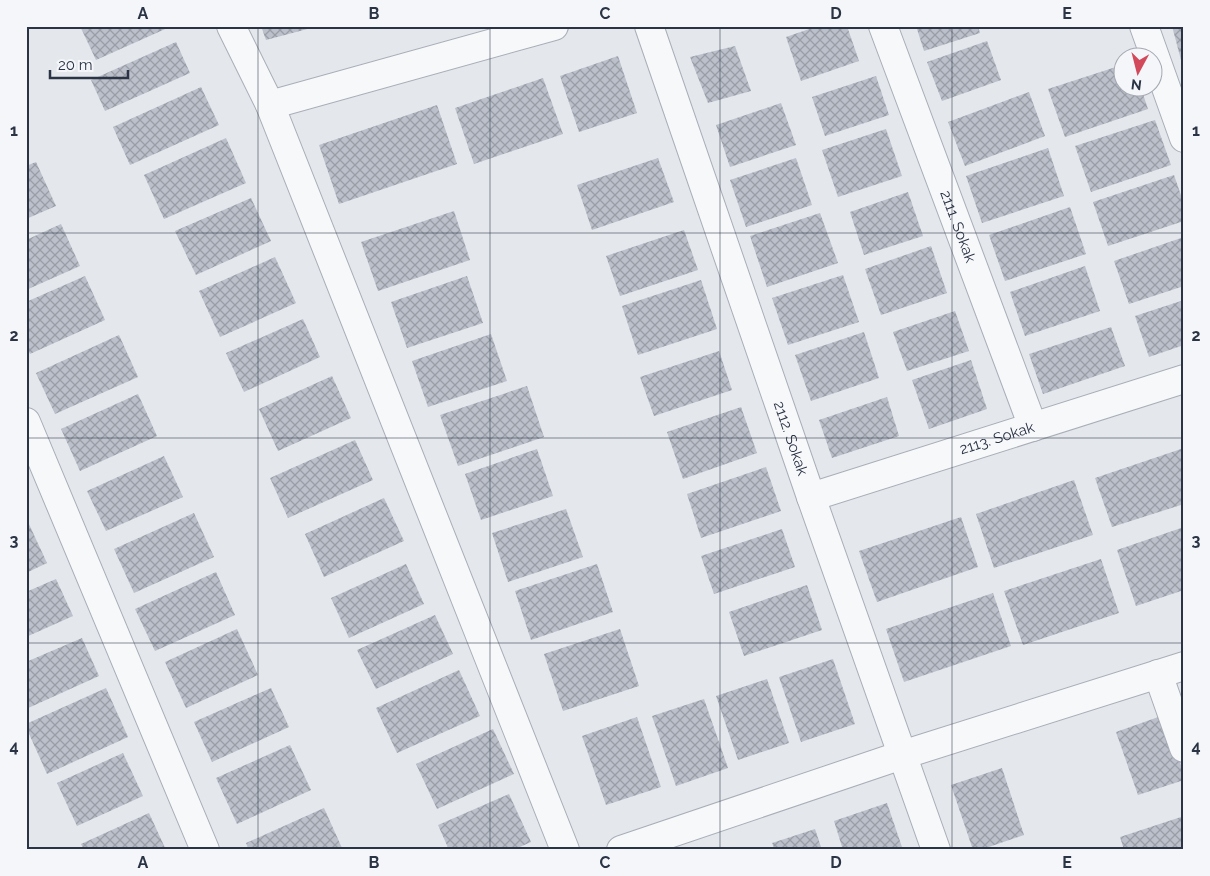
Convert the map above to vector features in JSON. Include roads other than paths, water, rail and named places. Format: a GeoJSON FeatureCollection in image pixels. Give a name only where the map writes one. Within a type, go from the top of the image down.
{"type":"FeatureCollection","features":[{"type":"Feature","properties":{"kind":"street"},"geometry":{"type":"LineString","coordinates":[[231,26],[270,105],[565,850]]}},
{"type":"Feature","properties":{"kind":"street"},"geometry":{"type":"LineString","coordinates":[[270,105],[554,26]]}},
{"type":"Feature","properties":{"kind":"street","name":"2112. Sokak"},"geometry":{"type":"LineString","coordinates":[[649,26],[811,497],[936,850]]}},
{"type":"Feature","properties":{"kind":"street","name":"2111. Sokak"},"geometry":{"type":"LineString","coordinates":[[884,26],[1033,427]]}},
{"type":"Feature","properties":{"kind":"street"},"geometry":{"type":"LineString","coordinates":[[1144,26],[1184,138]]}},
{"type":"Feature","properties":{"kind":"street","name":"2113. Sokak"},"geometry":{"type":"LineString","coordinates":[[811,497],[1184,379]]}},
{"type":"Feature","properties":{"kind":"street"},"geometry":{"type":"LineString","coordinates":[[26,422],[205,850]]}},
{"type":"Feature","properties":{"kind":"street"},"geometry":{"type":"LineString","coordinates":[[620,850],[902,755],[1184,666]]}},
{"type":"Feature","properties":{"kind":"street"},"geometry":{"type":"LineString","coordinates":[[1158,674],[1184,748]]}}]}
